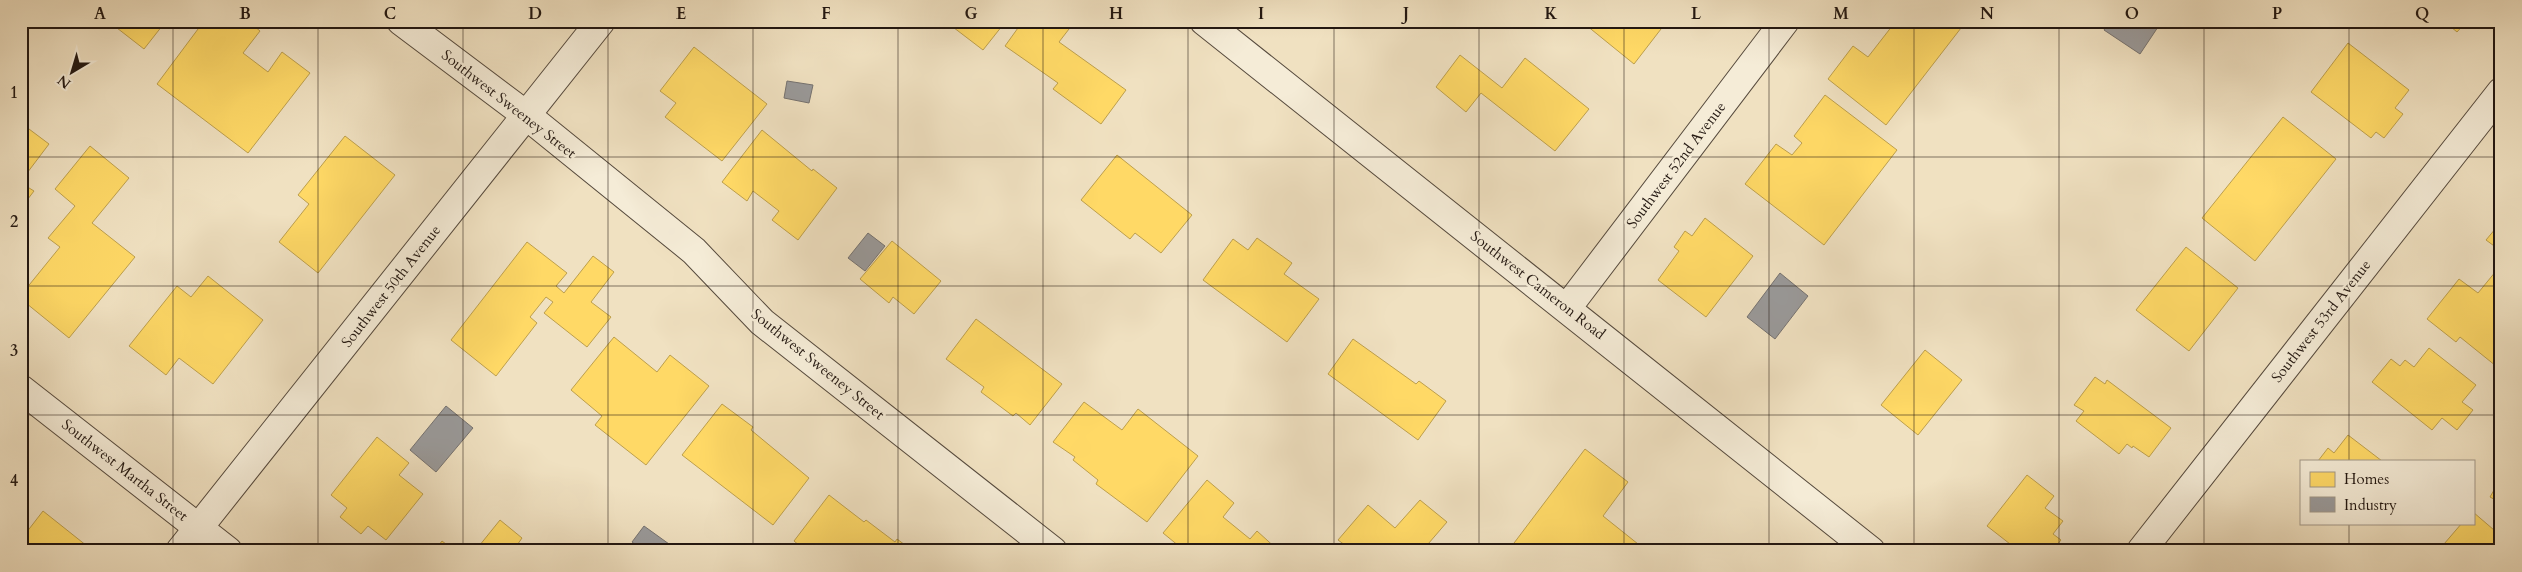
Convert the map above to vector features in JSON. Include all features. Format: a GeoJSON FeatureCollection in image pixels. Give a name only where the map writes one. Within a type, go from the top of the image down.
{"type":"FeatureCollection","features":[{"type":"Feature","properties":{"kind":"street","name":"Southwest Sweeney Street"},"geometry":{"type":"LineString","coordinates":[[401,21],[526,115],[694,251],[762,322],[1053,551]]}},
{"type":"Feature","properties":{"kind":"street","name":"Southwest 50th Avenue"},"geometry":{"type":"LineString","coordinates":[[180,551],[601,21]]}},
{"type":"Feature","properties":{"kind":"street","name":"Southwest Cameron Road"},"geometry":{"type":"LineString","coordinates":[[1204,21],[1871,551]]}},
{"type":"Feature","properties":{"kind":"street","name":"Southwest 52nd Avenue"},"geometry":{"type":"LineString","coordinates":[[1567,308],[1785,21]]}},
{"type":"Feature","properties":{"kind":"street","name":"Southwest 53rd Avenue"},"geometry":{"type":"LineString","coordinates":[[2142,551],[2501,92]]}},
{"type":"Feature","properties":{"kind":"street","name":"Southwest Martha Street"},"geometry":{"type":"LineString","coordinates":[[21,389],[228,551]]}},
{"type":"Feature","properties":{"kind":"building: Homes"},"geometry":{"type":"Polygon","coordinates":[[[108,21],[166,21],[144,49],[108,21]]]}},
{"type":"Feature","properties":{"kind":"building: Homes"},"geometry":{"type":"Polygon","coordinates":[[[204,21],[248,21],[260,31],[243,53],[268,72],[282,52],[310,73],[248,153],[157,84],[204,21]]]}},
{"type":"Feature","properties":{"kind":"building: Homes"},"geometry":{"type":"Polygon","coordinates":[[[811,21],[826,21],[820,29],[811,21]]]}},
{"type":"Feature","properties":{"kind":"building: Homes"},"geometry":{"type":"Polygon","coordinates":[[[945,21],[1006,21],[983,50],[945,21]]]}},
{"type":"Feature","properties":{"kind":"building: Homes"},"geometry":{"type":"Polygon","coordinates":[[[1023,21],[1059,21],[1069,29],[1059,42],[1126,90],[1101,124],[1053,89],[1058,83],[1005,46],[1023,21]]]}},
{"type":"Feature","properties":{"kind":"building: Homes"},"geometry":{"type":"Polygon","coordinates":[[[1581,21],[1651,21],[1661,29],[1634,64],[1581,21]]]}},
{"type":"Feature","properties":{"kind":"building: Homes"},"geometry":{"type":"Polygon","coordinates":[[[1896,21],[1952,21],[1961,28],[1886,125],[1828,79],[1853,46],[1868,57],[1896,21]]]}},
{"type":"Feature","properties":{"kind":"building: Homes"},"geometry":{"type":"Polygon","coordinates":[[[2444,21],[2467,21],[2457,32],[2444,21]]]}},
{"type":"Feature","properties":{"kind":"building: Homes"},"geometry":{"type":"Polygon","coordinates":[[[2348,43],[2409,90],[2395,108],[2403,114],[2384,138],[2376,132],[2371,138],[2311,92],[2348,43]]]}},
{"type":"Feature","properties":{"kind":"building: Homes"},"geometry":{"type":"Polygon","coordinates":[[[694,47],[767,104],[722,161],[665,117],[676,103],[660,91],[694,47]]]}},
{"type":"Feature","properties":{"kind":"building: Homes"},"geometry":{"type":"Polygon","coordinates":[[[1460,55],[1502,88],[1525,58],[1589,109],[1555,151],[1481,93],[1466,112],[1436,87],[1460,55]]]}},
{"type":"Feature","properties":{"kind":"building: Homes"},"geometry":{"type":"Polygon","coordinates":[[[1825,95],[1897,150],[1824,245],[1745,184],[1776,144],[1792,155],[1802,143],[1794,136],[1825,95]]]}},
{"type":"Feature","properties":{"kind":"building: Homes"},"geometry":{"type":"Polygon","coordinates":[[[2283,117],[2336,159],[2255,261],[2202,218],[2283,117]]]}},
{"type":"Feature","properties":{"kind":"building: Homes"},"geometry":{"type":"Polygon","coordinates":[[[21,123],[49,144],[21,181],[21,123]]]}},
{"type":"Feature","properties":{"kind":"building: Homes"},"geometry":{"type":"Polygon","coordinates":[[[762,130],[812,171],[813,169],[837,188],[798,240],[772,220],[779,211],[753,191],[747,201],[722,182],[762,130]]]}},
{"type":"Feature","properties":{"kind":"building: Homes"},"geometry":{"type":"Polygon","coordinates":[[[345,136],[395,175],[318,273],[279,242],[309,204],[298,195],[345,136]]]}},
{"type":"Feature","properties":{"kind":"building: Homes"},"geometry":{"type":"Polygon","coordinates":[[[90,146],[129,178],[92,223],[135,257],[69,338],[21,299],[21,295],[60,247],[48,238],[75,206],[55,189],[90,146]]]}},
{"type":"Feature","properties":{"kind":"building: Homes"},"geometry":{"type":"Polygon","coordinates":[[[1117,155],[1192,215],[1161,253],[1135,233],[1130,239],[1081,200],[1117,155]]]}},
{"type":"Feature","properties":{"kind":"building: Homes"},"geometry":{"type":"Polygon","coordinates":[[[21,183],[34,191],[21,208],[21,183]]]}},
{"type":"Feature","properties":{"kind":"building: Homes"},"geometry":{"type":"Polygon","coordinates":[[[1705,218],[1753,256],[1706,317],[1658,280],[1679,251],[1674,247],[1685,231],[1692,236],[1705,218]]]}},
{"type":"Feature","properties":{"kind":"building: Homes"},"geometry":{"type":"Polygon","coordinates":[[[2501,222],[2501,251],[2486,240],[2501,222]]]}},
{"type":"Feature","properties":{"kind":"building: Homes"},"geometry":{"type":"Polygon","coordinates":[[[1257,238],[1292,263],[1284,274],[1319,299],[1287,342],[1203,280],[1233,239],[1248,250],[1257,238]]]}},
{"type":"Feature","properties":{"kind":"building: Homes"},"geometry":{"type":"Polygon","coordinates":[[[892,241],[941,281],[914,314],[893,297],[889,303],[860,279],[892,241]]]}},
{"type":"Feature","properties":{"kind":"building: Homes"},"geometry":{"type":"Polygon","coordinates":[[[527,242],[567,273],[556,286],[564,293],[593,256],[614,272],[591,302],[611,317],[587,347],[544,313],[553,302],[546,297],[530,317],[537,323],[496,376],[451,340],[527,242]]]}},
{"type":"Feature","properties":{"kind":"building: Homes"},"geometry":{"type":"Polygon","coordinates":[[[2186,247],[2238,288],[2189,351],[2136,310],[2186,247]]]}},
{"type":"Feature","properties":{"kind":"building: Homes"},"geometry":{"type":"Polygon","coordinates":[[[2501,265],[2501,370],[2460,337],[2456,342],[2427,319],[2459,279],[2478,293],[2501,265]]]}},
{"type":"Feature","properties":{"kind":"building: Homes"},"geometry":{"type":"Polygon","coordinates":[[[208,276],[263,320],[213,384],[179,358],[166,375],[129,346],[177,286],[191,297],[208,276]]]}},
{"type":"Feature","properties":{"kind":"building: Homes"},"geometry":{"type":"Polygon","coordinates":[[[976,319],[1062,384],[1030,425],[1016,413],[1013,416],[981,392],[984,387],[946,359],[976,319]]]}},
{"type":"Feature","properties":{"kind":"building: Homes"},"geometry":{"type":"Polygon","coordinates":[[[614,337],[657,372],[670,355],[709,386],[646,465],[595,425],[602,416],[571,390],[614,337]]]}},
{"type":"Feature","properties":{"kind":"building: Homes"},"geometry":{"type":"Polygon","coordinates":[[[1353,339],[1416,384],[1419,381],[1446,401],[1418,440],[1328,374],[1353,339]]]}},
{"type":"Feature","properties":{"kind":"building: Homes"},"geometry":{"type":"Polygon","coordinates":[[[2429,348],[2476,385],[2462,402],[2473,410],[2457,430],[2442,418],[2432,430],[2372,382],[2391,359],[2400,366],[2405,360],[2414,367],[2429,348]]]}},
{"type":"Feature","properties":{"kind":"building: Homes"},"geometry":{"type":"Polygon","coordinates":[[[1925,350],[1962,380],[1918,435],[1881,405],[1925,350]]]}},
{"type":"Feature","properties":{"kind":"building: Homes"},"geometry":{"type":"Polygon","coordinates":[[[2095,377],[2105,384],[2107,380],[2171,428],[2149,457],[2127,444],[2119,454],[2076,421],[2084,411],[2074,405],[2095,377]]]}},
{"type":"Feature","properties":{"kind":"building: Homes"},"geometry":{"type":"Polygon","coordinates":[[[1084,402],[1122,430],[1138,409],[1198,456],[1147,522],[1096,484],[1098,480],[1073,460],[1075,457],[1053,442],[1084,402]]]}},
{"type":"Feature","properties":{"kind":"building: Homes"},"geometry":{"type":"Polygon","coordinates":[[[722,404],[753,427],[751,430],[809,478],[773,525],[682,455],[722,404]]]}},
{"type":"Feature","properties":{"kind":"building: Homes"},"geometry":{"type":"Polygon","coordinates":[[[2348,435],[2381,460],[2319,460],[2328,448],[2334,453],[2348,435]]]}},
{"type":"Feature","properties":{"kind":"building: Homes"},"geometry":{"type":"Polygon","coordinates":[[[377,437],[409,463],[399,475],[423,494],[386,540],[368,526],[361,534],[340,517],[347,508],[331,495],[377,437]]]}},
{"type":"Feature","properties":{"kind":"building: Homes"},"geometry":{"type":"Polygon","coordinates":[[[1585,449],[1628,482],[1603,516],[1638,544],[1633,551],[1508,551],[1585,449]]]}},
{"type":"Feature","properties":{"kind":"building: Homes"},"geometry":{"type":"Polygon","coordinates":[[[2027,475],[2054,496],[2045,508],[2063,521],[2053,534],[2061,540],[2052,551],[2019,551],[1987,526],[2027,475]]]}},
{"type":"Feature","properties":{"kind":"building: Homes"},"geometry":{"type":"Polygon","coordinates":[[[2501,478],[2501,503],[2490,497],[2501,478]]]}},
{"type":"Feature","properties":{"kind":"building: Homes"},"geometry":{"type":"Polygon","coordinates":[[[1207,480],[1234,503],[1223,517],[1250,539],[1257,531],[1279,551],[1185,551],[1163,533],[1207,480]]]}},
{"type":"Feature","properties":{"kind":"building: Homes"},"geometry":{"type":"Polygon","coordinates":[[[829,495],[864,522],[866,520],[895,542],[897,539],[913,551],[806,551],[794,541],[829,495]]]}},
{"type":"Feature","properties":{"kind":"building: Homes"},"geometry":{"type":"Polygon","coordinates":[[[1420,500],[1447,522],[1422,551],[1347,551],[1349,548],[1338,540],[1368,505],[1395,528],[1420,500]]]}},
{"type":"Feature","properties":{"kind":"building: Homes"},"geometry":{"type":"Polygon","coordinates":[[[43,511],[87,546],[83,551],[21,551],[21,529],[26,533],[43,511]]]}},
{"type":"Feature","properties":{"kind":"building: Homes"},"geometry":{"type":"Polygon","coordinates":[[[2474,513],[2501,536],[2501,551],[2438,551],[2461,524],[2474,524],[2474,513]]]}},
{"type":"Feature","properties":{"kind":"building: Homes"},"geometry":{"type":"Polygon","coordinates":[[[500,520],[522,538],[513,551],[475,551],[500,520]]]}},
{"type":"Feature","properties":{"kind":"building: Homes"},"geometry":{"type":"Polygon","coordinates":[[[442,541],[455,551],[434,551],[442,541]]]}},
{"type":"Feature","properties":{"kind":"building: Industry"},"geometry":{"type":"Polygon","coordinates":[[[2110,21],[2124,21],[2130,25],[2132,21],[2162,21],[2140,54],[2104,30],[2110,21]]]}},
{"type":"Feature","properties":{"kind":"building: Industry"},"geometry":{"type":"Polygon","coordinates":[[[787,81],[813,85],[809,103],[784,98],[787,81]]]}},
{"type":"Feature","properties":{"kind":"building: Industry"},"geometry":{"type":"Polygon","coordinates":[[[868,233],[885,246],[865,271],[848,258],[868,233]]]}},
{"type":"Feature","properties":{"kind":"building: Industry"},"geometry":{"type":"Polygon","coordinates":[[[1780,273],[1808,296],[1775,339],[1747,317],[1780,273]]]}},
{"type":"Feature","properties":{"kind":"building: Industry"},"geometry":{"type":"Polygon","coordinates":[[[446,406],[473,428],[436,472],[410,450],[446,406]]]}},
{"type":"Feature","properties":{"kind":"building: Industry"},"geometry":{"type":"Polygon","coordinates":[[[644,526],[669,544],[664,551],[644,551],[632,542],[644,526]]]}}]}
